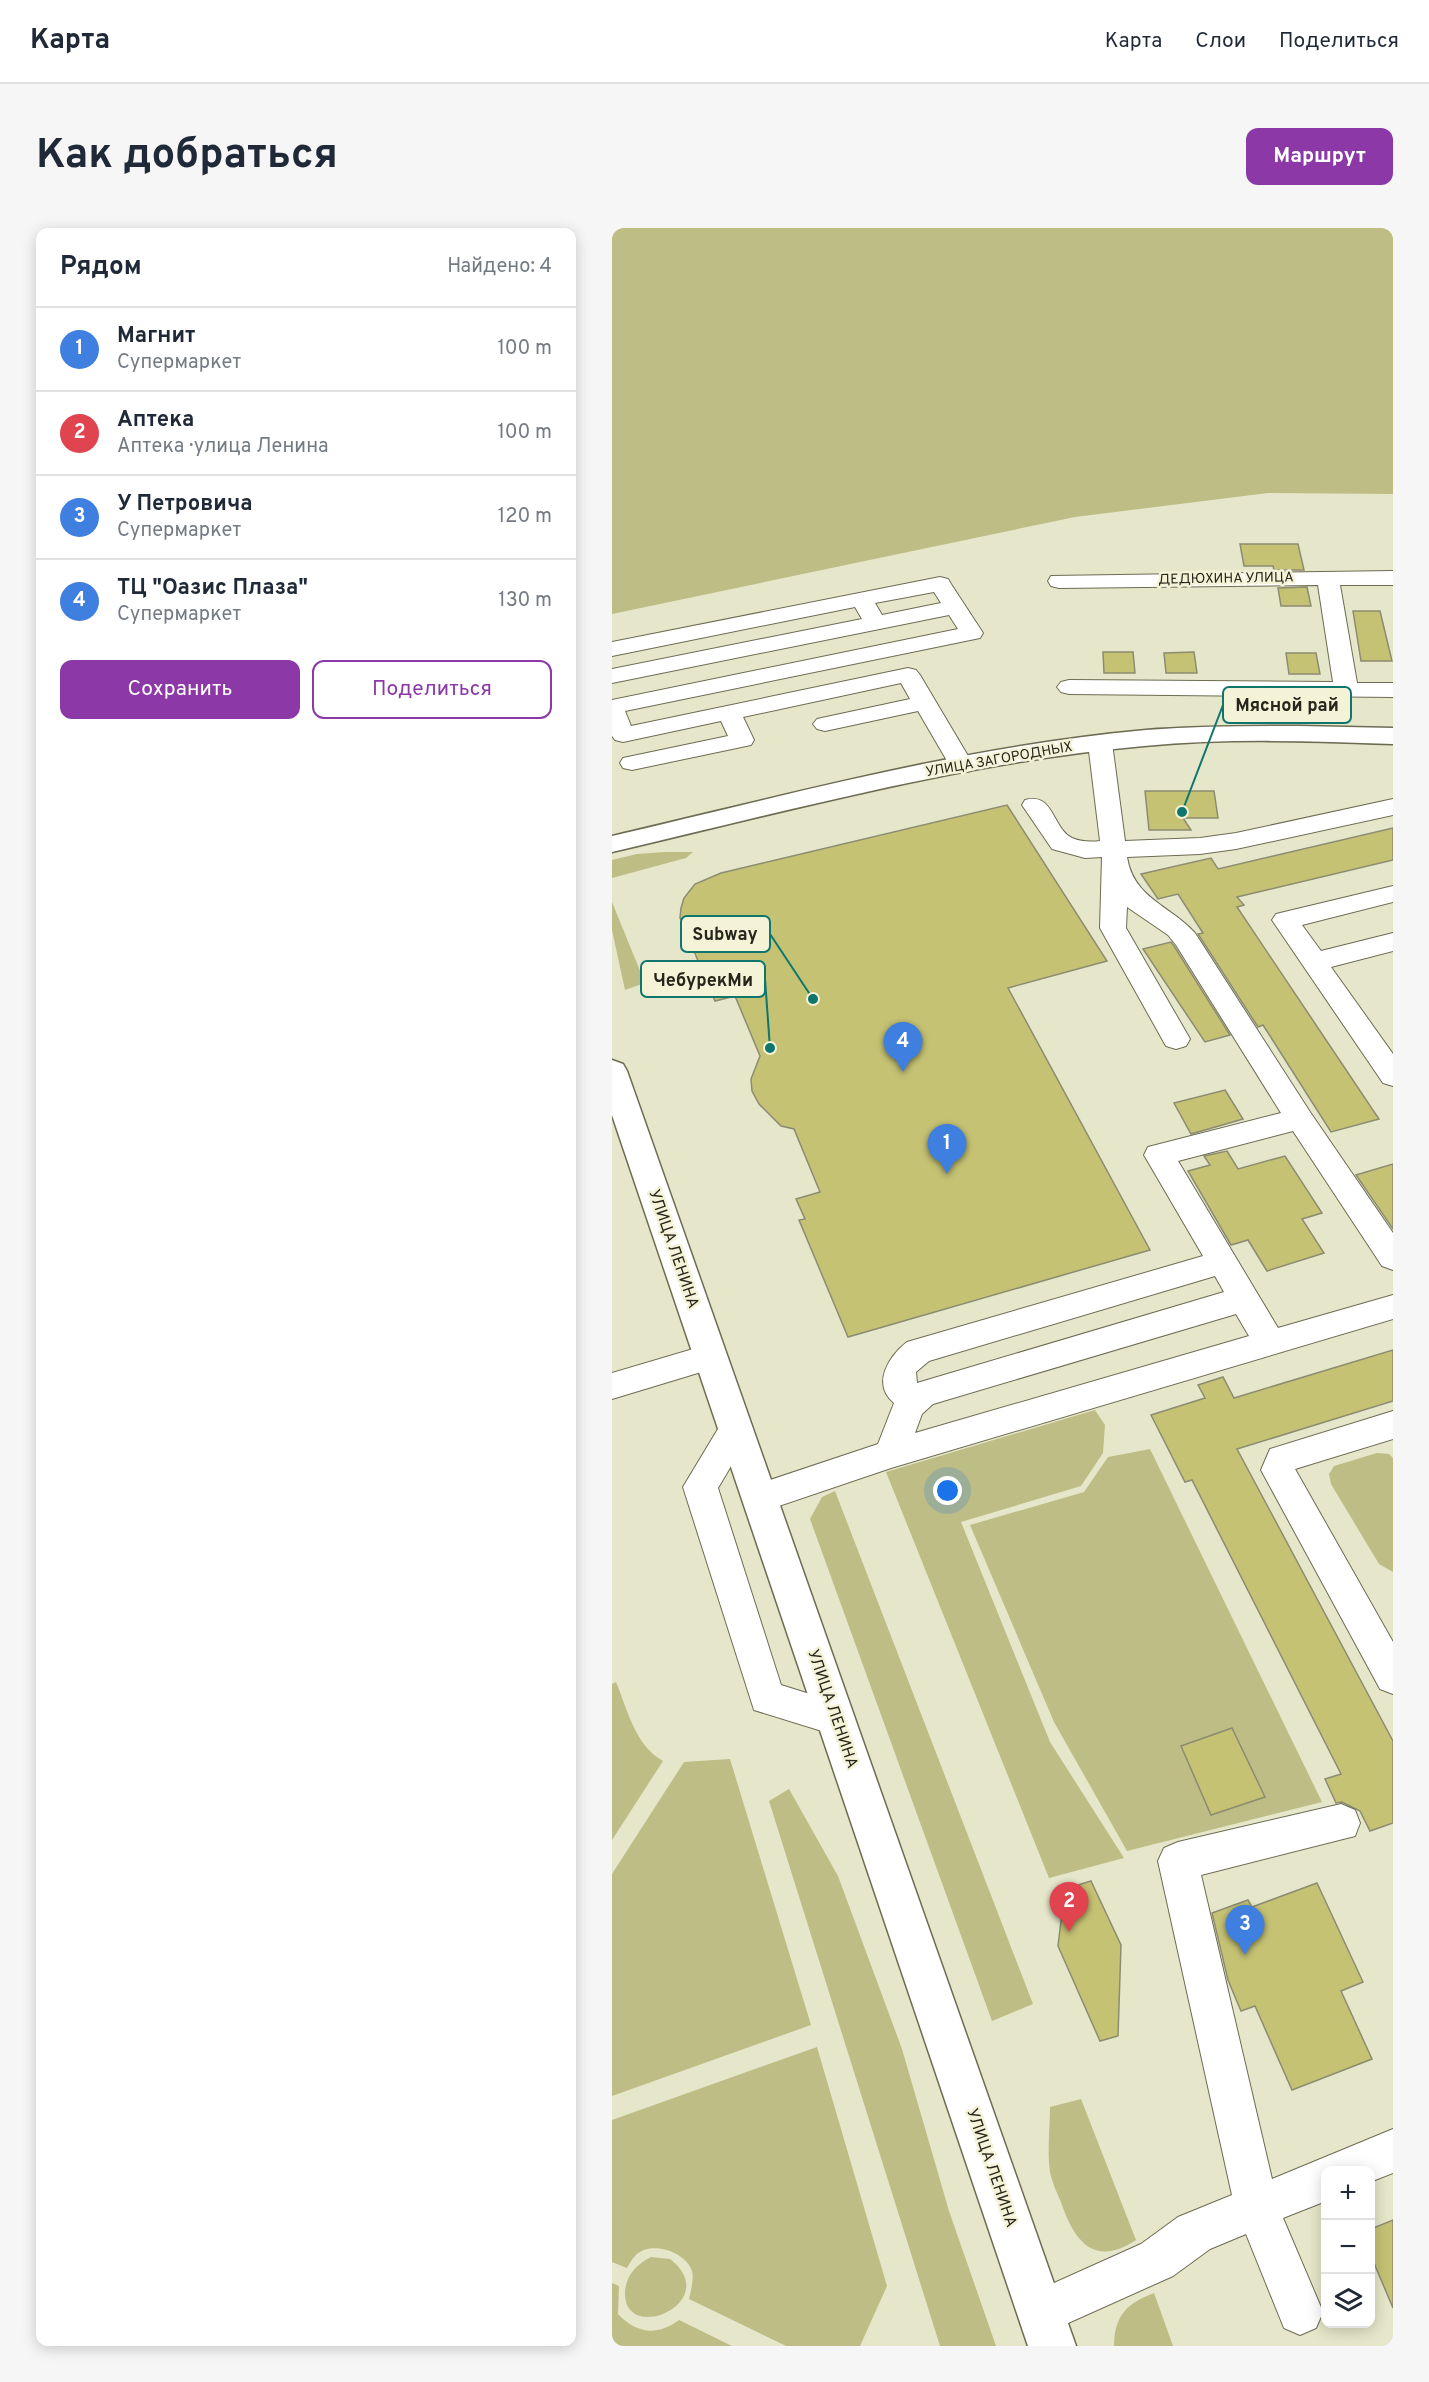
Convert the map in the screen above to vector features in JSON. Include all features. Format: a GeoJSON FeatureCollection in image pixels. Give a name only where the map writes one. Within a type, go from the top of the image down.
{"type":"FeatureCollection","features":[{"type":"Feature","properties":{"kind":"main road","name":"УЛИЦА ЗАГОРОДНЫХ"},"geometry":{"type":"LineString","coordinates":[[612,844],[962,766],[1100,743],[1232,734],[1393,736]]}},
{"type":"Feature","properties":{"kind":"main road","name":"УЛИЦА ЛЕНИНА"},"geometry":{"type":"LineString","coordinates":[[612,1071],[1047,2329]]}},
{"type":"Feature","properties":{"kind":"lane","name":"ДЕДЮХИНА УЛИЦА"},"geometry":{"type":"LineString","coordinates":[[1059,581],[1393,578]]}},
{"type":"Feature","properties":{"kind":"lane"},"geometry":{"type":"LineString","coordinates":[[1328,579],[1346,689]]}},
{"type":"Feature","properties":{"kind":"lane"},"geometry":{"type":"LineString","coordinates":[[612,649],[940,584],[972,633],[612,707],[623,735],[908,675]]}},
{"type":"Feature","properties":{"kind":"lane"},"geometry":{"type":"LineString","coordinates":[[862,599],[962,766]]}},
{"type":"Feature","properties":{"kind":"lane"},"geometry":{"type":"LineString","coordinates":[[612,676],[955,607]]}},
{"type":"Feature","properties":{"kind":"lane"},"geometry":{"type":"LineString","coordinates":[[1069,687],[1393,690]]}},
{"type":"Feature","properties":{"kind":"lane"},"geometry":{"type":"LineString","coordinates":[[825,724],[924,703]]}},
{"type":"Feature","properties":{"kind":"lane"},"geometry":{"type":"LineString","coordinates":[[632,763],[742,740],[729,712]]}},
{"type":"Feature","properties":{"kind":"lane"},"geometry":{"type":"LineString","coordinates":[[1100,743],[1115,857],[1113,928],[1176,1039]]}},
{"type":"Feature","properties":{"kind":"lane"},"geometry":{"type":"LineString","coordinates":[[1034,805],[1061,843],[1115,857],[1236,841],[1393,807]]}},
{"type":"Feature","properties":{"kind":"lane"},"geometry":{"type":"LineString","coordinates":[[1115,857],[1138,903],[1177,929],[1186,939],[1300,1119],[1393,1258]]}},
{"type":"Feature","properties":{"kind":"lane"},"geometry":{"type":"LineString","coordinates":[[1393,894],[1285,920],[1314,962],[1385,1050],[1393,1076]]}},
{"type":"Feature","properties":{"kind":"lane"},"geometry":{"type":"LineString","coordinates":[[1314,962],[1393,942]]}},
{"type":"Feature","properties":{"kind":"lane"},"geometry":{"type":"LineString","coordinates":[[1270,1343],[1160,1155],[1300,1119]]}},
{"type":"Feature","properties":{"kind":"lane"},"geometry":{"type":"LineString","coordinates":[[913,1399],[902,1390],[898,1373],[904,1362],[918,1351],[1223,1262]]}},
{"type":"Feature","properties":{"kind":"lane"},"geometry":{"type":"LineString","coordinates":[[891,1454],[908,1406],[913,1399],[1244,1299]]}},
{"type":"Feature","properties":{"kind":"lane"},"geometry":{"type":"LineString","coordinates":[[761,1497],[891,1454],[1393,1307]]}},
{"type":"Feature","properties":{"kind":"lane"},"geometry":{"type":"LineString","coordinates":[[612,1386],[710,1357]]}},
{"type":"Feature","properties":{"kind":"lane"},"geometry":{"type":"LineString","coordinates":[[1393,1425],[1282,1459],[1278,1470],[1393,1677]]}},
{"type":"Feature","properties":{"kind":"lane"},"geometry":{"type":"LineString","coordinates":[[736,1429],[700,1487],[767,1698],[835,1718]]}},
{"type":"Feature","properties":{"kind":"lane"},"geometry":{"type":"LineString","coordinates":[[1300,2312],[1257,2208],[1178,1861],[1341,1823]]}},
{"type":"Feature","properties":{"kind":"lane"},"geometry":{"type":"LineString","coordinates":[[1355,2166],[1393,2151]]}},
{"type":"Feature","properties":{"kind":"lane"},"geometry":{"type":"LineString","coordinates":[[1047,2329],[1157,2260],[1194,2233],[1321,2181]]}},
{"type":"Feature","properties":{"kind":"shaded area"},"geometry":{"type":"Polygon","coordinates":[[[612,228],[1393,228],[1393,494],[1268,493],[1075,517],[612,614],[612,228]]]}},
{"type":"Feature","properties":{"kind":"shaded area"},"geometry":{"type":"Polygon","coordinates":[[[693,852],[686,858],[612,878],[612,860],[637,854],[693,852]]]}},
{"type":"Feature","properties":{"kind":"shaded area"},"geometry":{"type":"Polygon","coordinates":[[[612,902],[645,983],[625,990],[612,930],[612,902]]]}},
{"type":"Feature","properties":{"kind":"shaded area"},"geometry":{"type":"Polygon","coordinates":[[[1095,1410],[1105,1425],[1103,1453],[1081,1486],[961,1522],[1050,1742],[1124,1858],[1049,1878],[886,1472],[1095,1410]]]}},
{"type":"Feature","properties":{"kind":"shaded area"},"geometry":{"type":"Polygon","coordinates":[[[1150,1449],[1322,1802],[1127,1851],[1054,1722],[970,1525],[1084,1492],[1108,1457],[1150,1449]]]}},
{"type":"Feature","properties":{"kind":"shaded area"},"geometry":{"type":"Polygon","coordinates":[[[1377,1453],[1389,1454],[1393,1458],[1393,1572],[1379,1564],[1331,1484],[1329,1474],[1334,1466],[1377,1453]]]}},
{"type":"Feature","properties":{"kind":"shaded area"},"geometry":{"type":"Polygon","coordinates":[[[835,1491],[1033,2004],[992,2021],[810,1519],[822,1497],[835,1491]]]}},
{"type":"Feature","properties":{"kind":"shaded area"},"geometry":{"type":"Polygon","coordinates":[[[616,1682],[639,1737],[653,1754],[663,1761],[612,1840],[612,1684],[616,1682]]]}},
{"type":"Feature","properties":{"kind":"shaded area"},"geometry":{"type":"Polygon","coordinates":[[[730,1759],[811,2025],[612,2096],[612,1874],[684,1762],[730,1759]]]}},
{"type":"Feature","properties":{"kind":"shaded area"},"geometry":{"type":"Polygon","coordinates":[[[789,1789],[838,1876],[902,2049],[949,2211],[996,2346],[940,2346],[769,1801],[789,1789]]]}},
{"type":"Feature","properties":{"kind":"shaded area"},"geometry":{"type":"Polygon","coordinates":[[[817,2047],[887,2286],[860,2346],[786,2346],[689,2299],[692,2271],[688,2264],[675,2253],[658,2248],[641,2251],[627,2268],[612,2262],[612,2120],[817,2047]]]}},
{"type":"Feature","properties":{"kind":"shaded area"},"geometry":{"type":"Polygon","coordinates":[[[1081,2099],[1136,2240],[1121,2248],[1108,2251],[1097,2251],[1079,2239],[1066,2216],[1050,2172],[1050,2107],[1081,2099]]]}},
{"type":"Feature","properties":{"kind":"shaded area"},"geometry":{"type":"Polygon","coordinates":[[[651,2257],[670,2259],[684,2275],[686,2290],[679,2303],[667,2312],[653,2317],[639,2316],[629,2308],[625,2292],[626,2286],[633,2271],[651,2257]]]}},
{"type":"Feature","properties":{"kind":"shaded area"},"geometry":{"type":"Polygon","coordinates":[[[612,2283],[619,2286],[618,2314],[632,2326],[647,2330],[663,2329],[679,2320],[732,2346],[612,2346],[612,2283]]]}},
{"type":"Feature","properties":{"kind":"shaded area"},"geometry":{"type":"Polygon","coordinates":[[[1154,2293],[1173,2346],[1114,2346],[1116,2326],[1124,2312],[1136,2301],[1154,2293]]]}},
{"type":"Feature","properties":{"kind":"building"},"geometry":{"type":"Polygon","coordinates":[[[1240,544],[1298,544],[1304,570],[1274,570],[1273,566],[1244,566],[1240,544]]]}},
{"type":"Feature","properties":{"kind":"building"},"geometry":{"type":"Polygon","coordinates":[[[1307,587],[1311,606],[1281,606],[1278,588],[1307,587]]]}},
{"type":"Feature","properties":{"kind":"building"},"geometry":{"type":"Polygon","coordinates":[[[1353,611],[1380,611],[1392,661],[1361,661],[1353,611]]]}},
{"type":"Feature","properties":{"kind":"building"},"geometry":{"type":"Polygon","coordinates":[[[1103,652],[1133,652],[1135,673],[1104,673],[1103,652]]]}},
{"type":"Feature","properties":{"kind":"building"},"geometry":{"type":"Polygon","coordinates":[[[1194,652],[1197,673],[1166,673],[1164,653],[1194,652]]]}},
{"type":"Feature","properties":{"kind":"building"},"geometry":{"type":"Polygon","coordinates":[[[1286,653],[1316,653],[1320,674],[1289,674],[1286,653]]]}},
{"type":"Feature","properties":{"kind":"building"},"geometry":{"type":"Polygon","coordinates":[[[1145,791],[1214,791],[1218,818],[1183,818],[1191,830],[1149,830],[1145,791]]]}},
{"type":"Feature","properties":{"kind":"building"},"geometry":{"type":"Polygon","coordinates":[[[1007,805],[1107,961],[1008,988],[1150,1250],[848,1337],[799,1220],[805,1219],[796,1199],[820,1192],[794,1129],[781,1126],[759,1104],[752,1091],[751,1079],[760,1056],[735,996],[715,1001],[680,918],[681,908],[684,898],[695,884],[721,873],[1007,805]]]}},
{"type":"Feature","properties":{"kind":"building"},"geometry":{"type":"Polygon","coordinates":[[[1393,828],[1393,860],[1237,897],[1244,905],[1237,907],[1379,1119],[1331,1132],[1263,1025],[1258,1027],[1198,934],[1203,933],[1178,894],[1158,899],[1141,874],[1211,858],[1218,869],[1393,828]]]}},
{"type":"Feature","properties":{"kind":"building"},"geometry":{"type":"Polygon","coordinates":[[[1171,942],[1230,1035],[1205,1042],[1143,949],[1171,942]]]}},
{"type":"Feature","properties":{"kind":"building"},"geometry":{"type":"Polygon","coordinates":[[[1225,1090],[1243,1119],[1191,1134],[1174,1103],[1225,1090]]]}},
{"type":"Feature","properties":{"kind":"building"},"geometry":{"type":"Polygon","coordinates":[[[1227,1151],[1238,1169],[1285,1156],[1322,1213],[1302,1219],[1324,1253],[1267,1271],[1248,1240],[1231,1245],[1188,1171],[1210,1165],[1204,1156],[1227,1151]]]}},
{"type":"Feature","properties":{"kind":"building"},"geometry":{"type":"Polygon","coordinates":[[[1393,1164],[1393,1229],[1356,1175],[1393,1164]]]}},
{"type":"Feature","properties":{"kind":"building"},"geometry":{"type":"Polygon","coordinates":[[[1393,1350],[1393,1401],[1237,1449],[1393,1741],[1393,1823],[1370,1831],[1360,1811],[1342,1802],[1336,1803],[1325,1779],[1341,1774],[1192,1480],[1185,1482],[1151,1415],[1205,1398],[1198,1385],[1223,1377],[1234,1398],[1393,1350]]]}},
{"type":"Feature","properties":{"kind":"building"},"geometry":{"type":"Polygon","coordinates":[[[1232,1728],[1265,1797],[1211,1815],[1181,1746],[1232,1728]]]}},
{"type":"Feature","properties":{"kind":"building"},"geometry":{"type":"Polygon","coordinates":[[[1091,1881],[1121,1945],[1118,2036],[1100,2041],[1058,1946],[1065,1889],[1091,1881]]]}},
{"type":"Feature","properties":{"kind":"building"},"geometry":{"type":"Polygon","coordinates":[[[1317,1883],[1363,1982],[1341,1991],[1372,2059],[1292,2090],[1255,2006],[1241,2011],[1228,1980],[1212,1913],[1248,1900],[1252,1907],[1317,1883]]]}},
{"type":"Feature","properties":{"kind":"building"},"geometry":{"type":"Polygon","coordinates":[[[1393,2220],[1393,2308],[1375,2265],[1375,2227],[1393,2220]]]}},
{"type":"Feature","properties":{"kind":"place","name":"Мясной рай"},"geometry":{"type":"Point","coordinates":[1182,812]}},
{"type":"Feature","properties":{"kind":"place","name":"Subway"},"geometry":{"type":"Point","coordinates":[813,999]}},
{"type":"Feature","properties":{"kind":"place","name":"ЧебурекМи"},"geometry":{"type":"Point","coordinates":[770,1048]}},
{"type":"Feature","properties":{"kind":"place","name":"ТЦ \"Оазис Плаза\""},"geometry":{"type":"Point","coordinates":[903,1072]}},
{"type":"Feature","properties":{"kind":"place","name":"Магнит"},"geometry":{"type":"Point","coordinates":[947,1174]}},
{"type":"Feature","properties":{"kind":"place","name":"Аптека"},"geometry":{"type":"Point","coordinates":[1069,1932]}},
{"type":"Feature","properties":{"kind":"place","name":"У Петровича"},"geometry":{"type":"Point","coordinates":[1245,1955]}}]}
